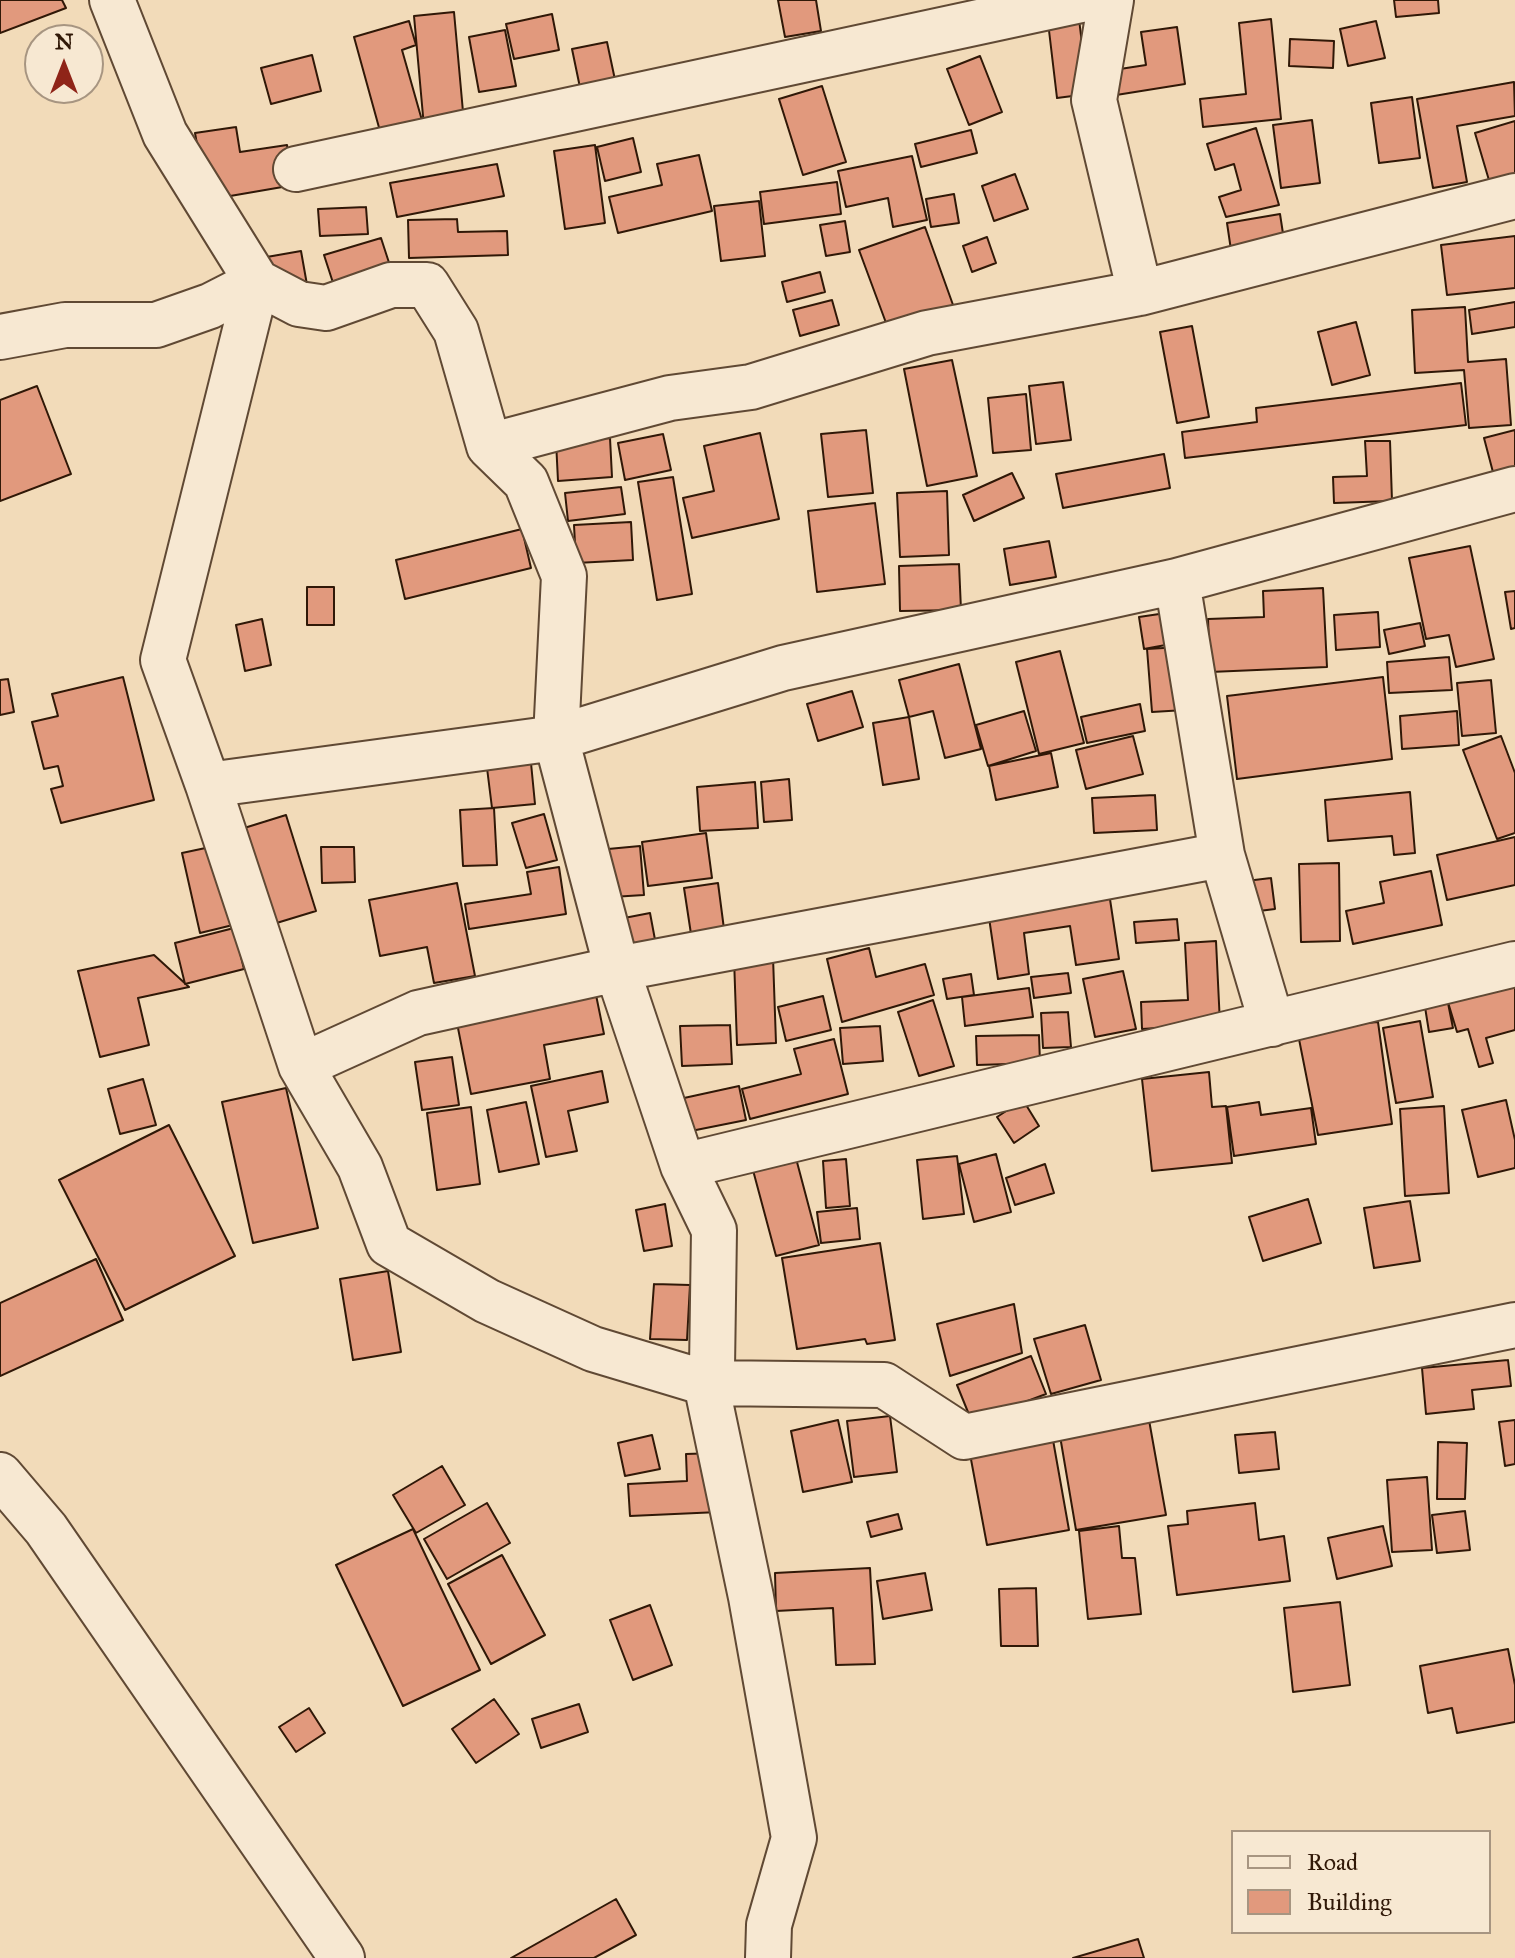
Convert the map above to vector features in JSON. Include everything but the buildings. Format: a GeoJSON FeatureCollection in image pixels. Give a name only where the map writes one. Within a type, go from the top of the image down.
{"type":"FeatureCollection","features":[{"type":"Feature","properties":{"kind":"street"},"geometry":{"type":"LineString","coordinates":[[112,0],[165,134],[257,282],[299,304],[326,308],[391,285],[427,285],[456,331],[489,446],[526,482],[564,576],[556,738],[617,969],[683,1166],[714,1230],[712,1368],[706,1383],[751,1597],[794,1838],[769,1925],[768,1958]]}},
{"type":"Feature","properties":{"kind":"street"},"geometry":{"type":"LineString","coordinates":[[296,169],[1081,0]]}},
{"type":"Feature","properties":{"kind":"street"},"geometry":{"type":"LineString","coordinates":[[1111,0],[1094,100],[1140,293]]}},
{"type":"Feature","properties":{"kind":"street"},"geometry":{"type":"LineString","coordinates":[[489,446],[670,398],[751,387],[927,333],[1140,293],[1515,196]]}},
{"type":"Feature","properties":{"kind":"street"},"geometry":{"type":"LineString","coordinates":[[0,337],[65,325],[156,325],[210,306],[257,282]]}},
{"type":"Feature","properties":{"kind":"street"},"geometry":{"type":"LineString","coordinates":[[257,282],[163,660],[301,1066],[360,1167],[389,1244],[487,1301],[593,1349],[706,1383],[884,1385],[964,1437],[1515,1325]]}},
{"type":"Feature","properties":{"kind":"street"},"geometry":{"type":"LineString","coordinates":[[208,785],[556,738],[783,668],[1177,581],[1515,489]]}},
{"type":"Feature","properties":{"kind":"street"},"geometry":{"type":"LineString","coordinates":[[1177,581],[1222,855],[1272,1024]]}},
{"type":"Feature","properties":{"kind":"street"},"geometry":{"type":"LineString","coordinates":[[301,1066],[418,1013],[617,969],[1222,855]]}},
{"type":"Feature","properties":{"kind":"street"},"geometry":{"type":"LineString","coordinates":[[683,1166],[1515,964]]}},
{"type":"Feature","properties":{"kind":"street"},"geometry":{"type":"LineString","coordinates":[[0,1475],[46,1529],[342,1958]]}}]}
